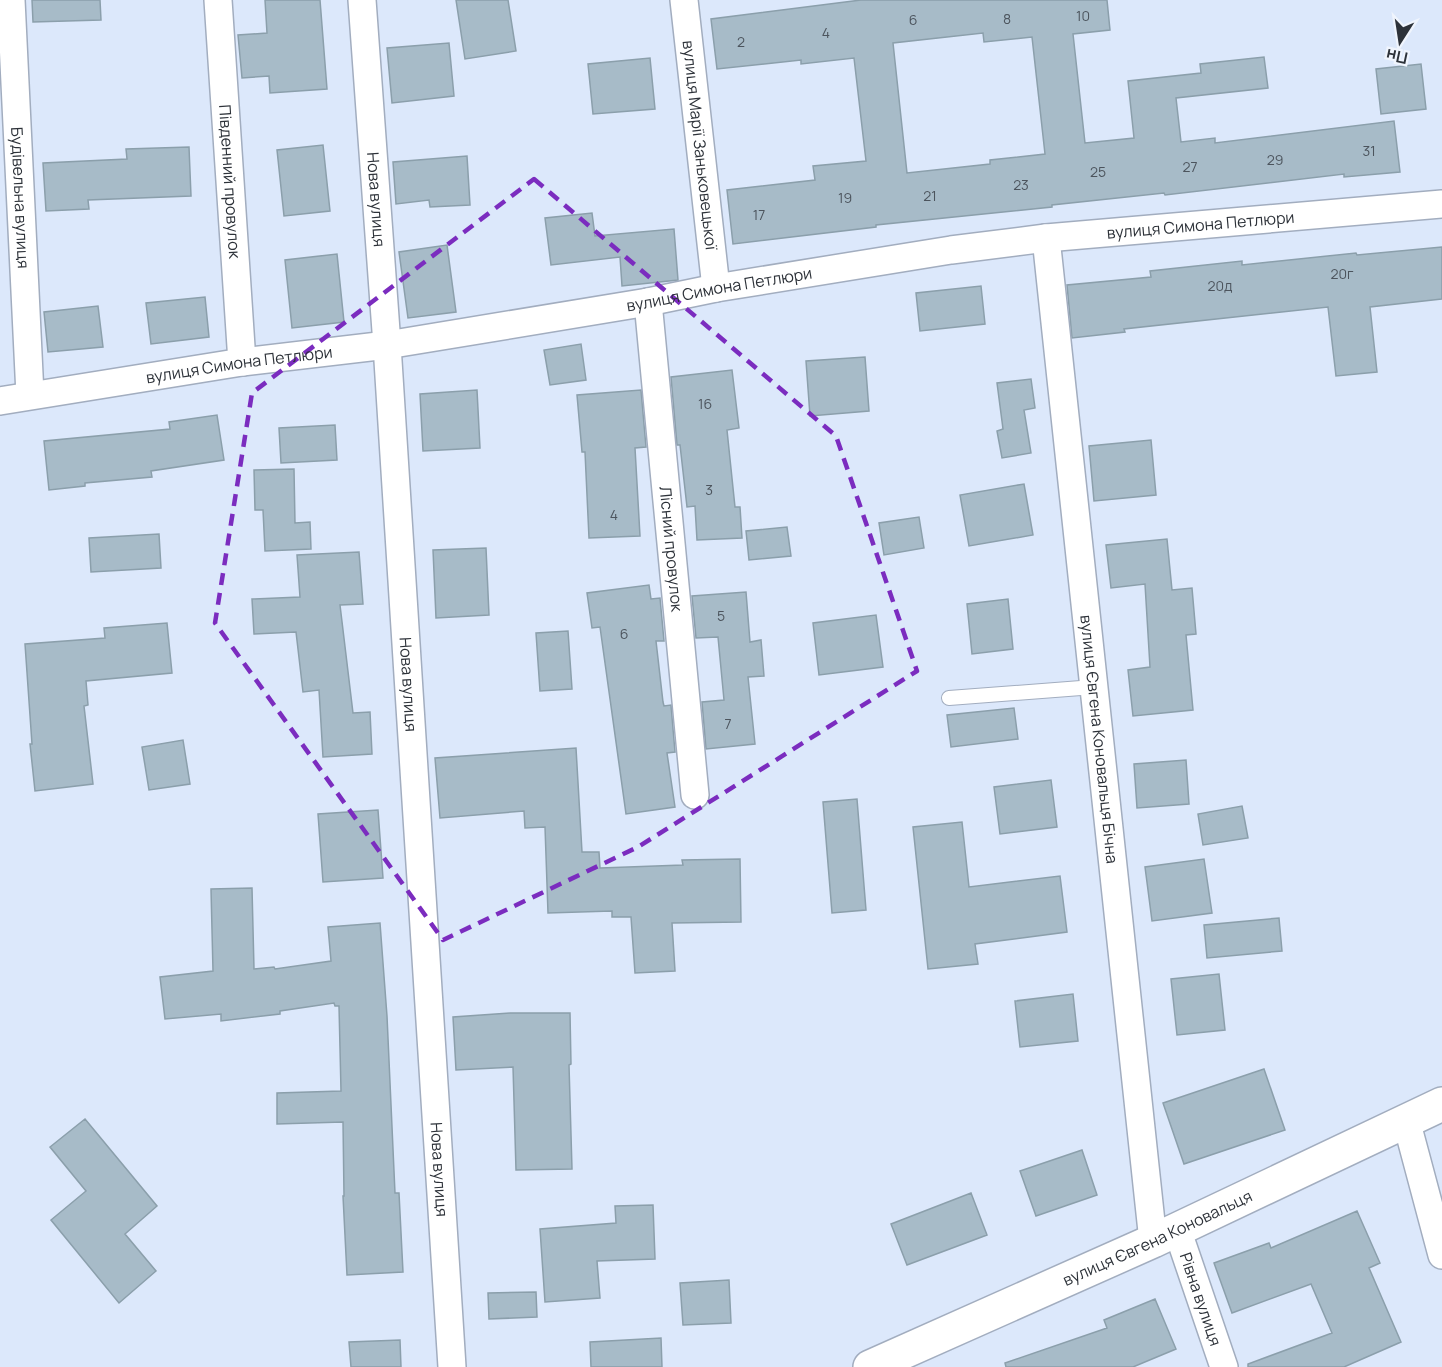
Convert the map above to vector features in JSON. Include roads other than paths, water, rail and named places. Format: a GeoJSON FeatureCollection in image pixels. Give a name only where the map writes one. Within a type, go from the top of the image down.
{"type":"FeatureCollection","features":[{"type":"Feature","properties":{"kind":"street","name":"Будівельна вулиця"},"geometry":{"type":"LineString","coordinates":[[11,0],[30,395]]}},
{"type":"Feature","properties":{"kind":"street","name":"Південний провулок"},"geometry":{"type":"LineString","coordinates":[[218,0],[242,362]]}},
{"type":"Feature","properties":{"kind":"street","name":"Нова вулиця"},"geometry":{"type":"LineString","coordinates":[[362,0],[387,345],[452,1367]]}},
{"type":"Feature","properties":{"kind":"street","name":"вулиця Марії Заньковецької"},"geometry":{"type":"LineString","coordinates":[[684,0],[716,288]]}},
{"type":"Feature","properties":{"kind":"street","name":"вулиця Симона Петлюри"},"geometry":{"type":"LineString","coordinates":[[0,401],[242,362],[387,345],[951,250],[1046,238],[1442,204]]}},
{"type":"Feature","properties":{"kind":"street","name":"вулиця Євгена Коновальця Бічна"},"geometry":{"type":"LineString","coordinates":[[1046,238],[1094,687],[1165,1235]]}},
{"type":"Feature","properties":{"kind":"street","name":"Лісний провулок"},"geometry":{"type":"LineString","coordinates":[[648,302],[695,795]]}},
{"type":"Feature","properties":{"kind":"street","name":"вулиця Євгена Коновальця"},"geometry":{"type":"LineString","coordinates":[[870,1367],[1165,1235],[1442,1104]]}},
{"type":"Feature","properties":{"kind":"street"},"geometry":{"type":"LineString","coordinates":[[1406,1120],[1442,1256]]}},
{"type":"Feature","properties":{"kind":"street","name":"Рівна вулиця"},"geometry":{"type":"LineString","coordinates":[[1165,1235],[1224,1367]]}},
{"type":"Feature","properties":{"kind":"lane"},"geometry":{"type":"LineString","coordinates":[[948,698],[1094,687]]}}]}
